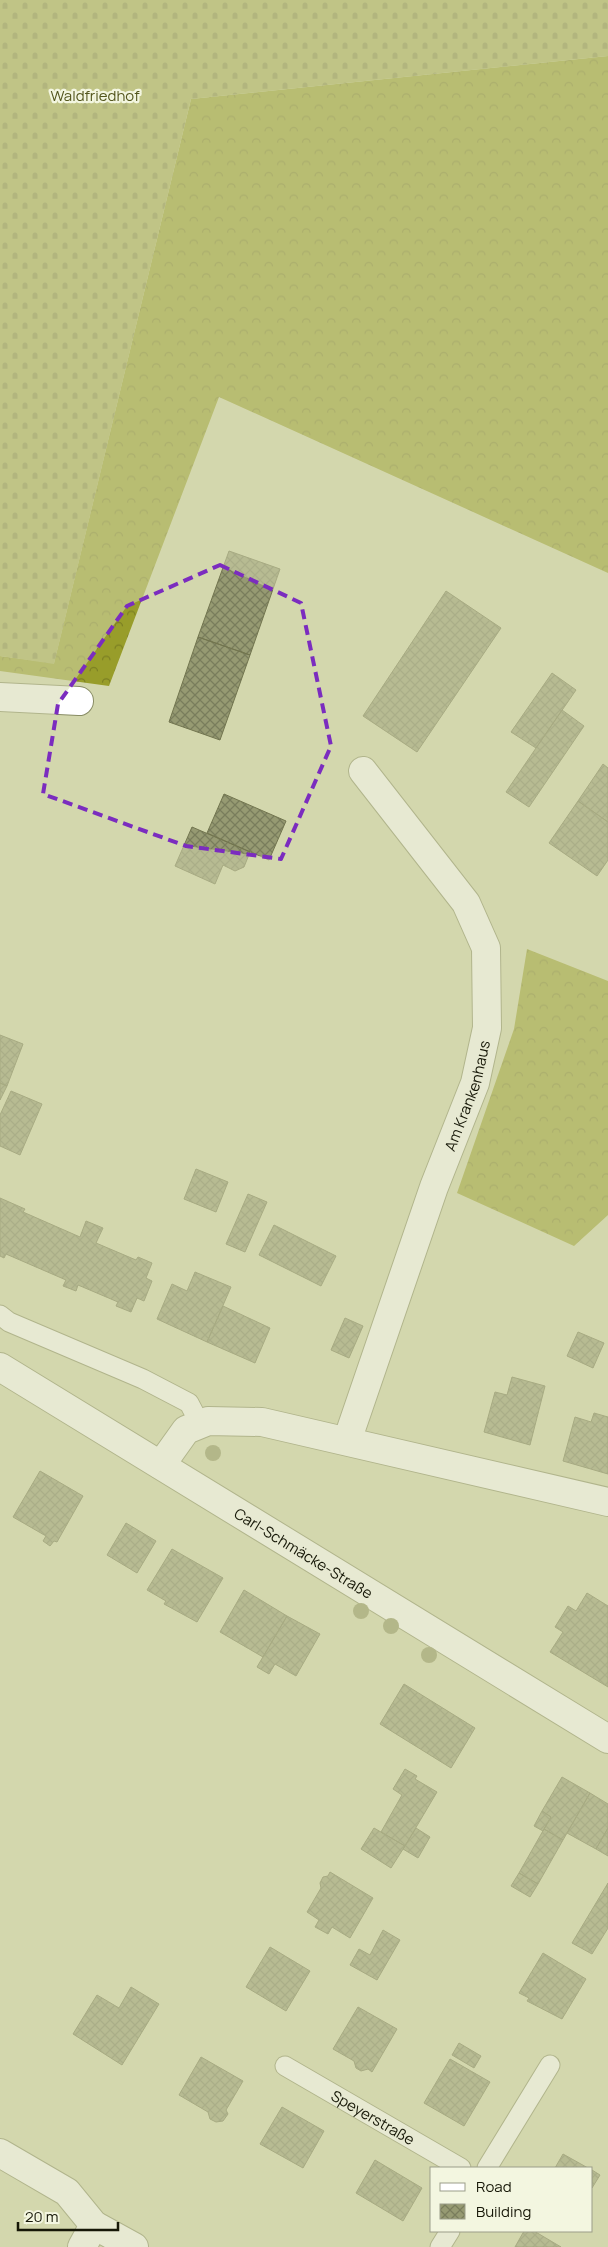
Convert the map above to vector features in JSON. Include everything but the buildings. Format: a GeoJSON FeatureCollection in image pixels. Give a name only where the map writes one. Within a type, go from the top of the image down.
{"type":"FeatureCollection","features":[{"type":"Feature","properties":{"kind":"street"},"geometry":{"type":"LineString","coordinates":[[0,697],[79,701]]}},
{"type":"Feature","properties":{"kind":"street","name":"Am Krankenhaus"},"geometry":{"type":"LineString","coordinates":[[347,1441],[434,1187],[475,1083],[487,1028],[486,948],[466,903],[363,771]]}},
{"type":"Feature","properties":{"kind":"street","name":"Carl-Schmäcke-Straße"},"geometry":{"type":"LineString","coordinates":[[0,1367],[608,1739]]}},
{"type":"Feature","properties":{"kind":"street"},"geometry":{"type":"LineString","coordinates":[[161,1465],[186,1430],[200,1424],[208,1421],[262,1422],[608,1502]]}},
{"type":"Feature","properties":{"kind":"street"},"geometry":{"type":"LineString","coordinates":[[0,2153],[67,2192],[88,2236],[134,2247]]}},
{"type":"Feature","properties":{"kind":"lane"},"geometry":{"type":"LineString","coordinates":[[0,1315],[8,1322],[143,1379],[189,1402],[200,1424]]}},
{"type":"Feature","properties":{"kind":"lane"},"geometry":{"type":"LineString","coordinates":[[488,2167],[550,2065]]}},
{"type":"Feature","properties":{"kind":"lane","name":"Speyerstraße"},"geometry":{"type":"LineString","coordinates":[[285,2066],[460,2167]]}},
{"type":"Feature","properties":{"kind":"lane"},"geometry":{"type":"LineString","coordinates":[[440,2247],[449,2232]]}},
{"type":"Feature","properties":{"kind":"highlighted area"},"geometry":{"type":"Polygon","coordinates":[[[220,565],[301,603],[331,746],[281,859],[186,846],[43,794],[58,704],[127,606],[220,565]]]}},
{"type":"Feature","properties":{"kind":"green space","name":"Waldfriedhof"},"geometry":{"type":"Polygon","coordinates":[[[0,0],[608,0],[608,56],[191,99],[54,664],[0,656],[0,0]]]}},
{"type":"Feature","properties":{"kind":"green space"},"geometry":{"type":"Polygon","coordinates":[[[608,56],[608,573],[219,397],[109,686],[0,671],[0,656],[54,663],[191,99],[608,56]]]}},
{"type":"Feature","properties":{"kind":"green space"},"geometry":{"type":"Polygon","coordinates":[[[527,949],[608,981],[608,1215],[574,1246],[457,1193],[514,1029],[527,949]]]}}]}
